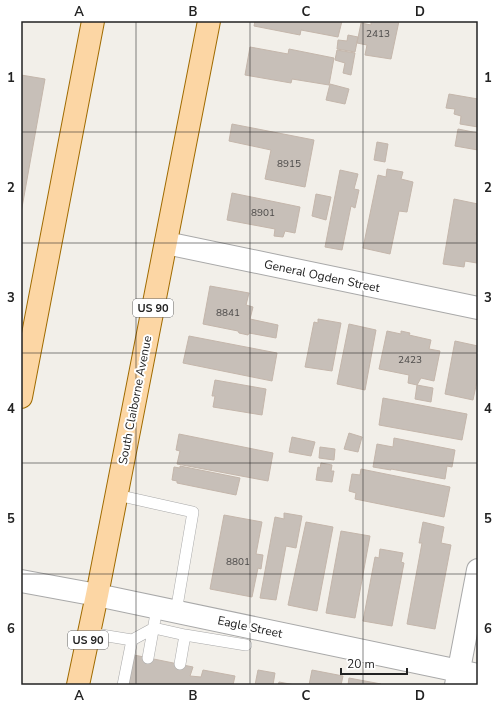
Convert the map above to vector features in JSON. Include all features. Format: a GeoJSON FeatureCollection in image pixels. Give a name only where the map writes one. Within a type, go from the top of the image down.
{"type":"FeatureCollection","features":[{"type":"Feature","properties":{"kind":"main road"},"geometry":{"type":"LineString","coordinates":[[21,397],[93,21]]}},
{"type":"Feature","properties":{"kind":"main road","name":"South Claiborne Avenue"},"geometry":{"type":"LineString","coordinates":[[78,685],[90,633],[209,21]]}},
{"type":"Feature","properties":{"kind":"street","name":"General Ogden Street"},"geometry":{"type":"LineString","coordinates":[[166,243],[478,308]]}},
{"type":"Feature","properties":{"kind":"street"},"geometry":{"type":"LineString","coordinates":[[464,677],[478,570]]}},
{"type":"Feature","properties":{"kind":"street","name":"Eagle Street"},"geometry":{"type":"LineString","coordinates":[[21,581],[97,595],[162,616],[226,632],[464,677]]}},
{"type":"Feature","properties":{"kind":"lane"},"geometry":{"type":"LineString","coordinates":[[117,495],[193,512],[148,658]]}},
{"type":"Feature","properties":{"kind":"lane"},"geometry":{"type":"LineString","coordinates":[[162,616],[185,635],[226,632],[246,645]]}},
{"type":"Feature","properties":{"kind":"lane"},"geometry":{"type":"LineString","coordinates":[[123,685],[132,640],[162,616]]}},
{"type":"Feature","properties":{"kind":"lane"},"geometry":{"type":"LineString","coordinates":[[90,633],[132,640]]}},
{"type":"Feature","properties":{"kind":"lane"},"geometry":{"type":"LineString","coordinates":[[180,664],[185,635]]}},
{"type":"Feature","properties":{"kind":"building"},"geometry":{"type":"Polygon","coordinates":[[[255,21],[342,21],[338,37],[301,30],[300,35],[254,26],[255,21]]]}},
{"type":"Feature","properties":{"kind":"building"},"geometry":{"type":"Polygon","coordinates":[[[371,21],[399,21],[391,59],[365,55],[367,45],[357,43],[361,23],[371,25],[371,21]]]}},
{"type":"Feature","properties":{"kind":"building"},"geometry":{"type":"Polygon","coordinates":[[[348,35],[358,37],[355,52],[337,49],[338,40],[347,41],[348,35]]]}},
{"type":"Feature","properties":{"kind":"building"},"geometry":{"type":"Polygon","coordinates":[[[250,47],[288,54],[289,49],[334,58],[329,85],[292,79],[291,83],[245,75],[250,47]]]}},
{"type":"Feature","properties":{"kind":"building"},"geometry":{"type":"Polygon","coordinates":[[[337,50],[355,53],[351,75],[343,73],[345,63],[335,60],[337,50]]]}},
{"type":"Feature","properties":{"kind":"building"},"geometry":{"type":"Polygon","coordinates":[[[21,75],[45,79],[21,213],[21,75]]]}},
{"type":"Feature","properties":{"kind":"building"},"geometry":{"type":"Polygon","coordinates":[[[330,84],[349,89],[345,104],[326,100],[330,84]]]}},
{"type":"Feature","properties":{"kind":"building"},"geometry":{"type":"Polygon","coordinates":[[[449,94],[478,99],[478,127],[460,124],[461,116],[454,114],[455,109],[446,108],[449,94]]]}},
{"type":"Feature","properties":{"kind":"building"},"geometry":{"type":"Polygon","coordinates":[[[232,124],[314,140],[305,187],[265,179],[271,150],[229,141],[232,124]]]}},
{"type":"Feature","properties":{"kind":"building"},"geometry":{"type":"Polygon","coordinates":[[[458,129],[478,133],[478,150],[455,146],[458,129]]]}},
{"type":"Feature","properties":{"kind":"building"},"geometry":{"type":"Polygon","coordinates":[[[377,142],[388,144],[385,162],[374,160],[377,142]]]}},
{"type":"Feature","properties":{"kind":"building"},"geometry":{"type":"Polygon","coordinates":[[[387,169],[403,172],[401,179],[413,182],[407,212],[399,211],[390,254],[363,248],[378,175],[386,177],[387,169]]]}},
{"type":"Feature","properties":{"kind":"building"},"geometry":{"type":"Polygon","coordinates":[[[340,170],[358,174],[354,189],[359,190],[355,208],[351,206],[342,250],[325,247],[340,170]]]}},
{"type":"Feature","properties":{"kind":"building"},"geometry":{"type":"Polygon","coordinates":[[[232,193],[300,207],[295,233],[285,231],[283,237],[274,236],[275,229],[227,220],[232,193]]]}},
{"type":"Feature","properties":{"kind":"building"},"geometry":{"type":"Polygon","coordinates":[[[316,194],[331,197],[326,220],[312,216],[316,194]]]}},
{"type":"Feature","properties":{"kind":"building"},"geometry":{"type":"Polygon","coordinates":[[[454,199],[478,204],[478,227],[476,235],[478,235],[477,263],[465,261],[464,267],[443,264],[454,199]]]}},
{"type":"Feature","properties":{"kind":"building"},"geometry":{"type":"Polygon","coordinates":[[[210,286],[249,293],[246,305],[253,307],[250,319],[278,325],[276,338],[249,333],[248,335],[239,333],[238,331],[203,324],[210,286]]]}},
{"type":"Feature","properties":{"kind":"building"},"geometry":{"type":"Polygon","coordinates":[[[318,319],[341,323],[332,371],[305,367],[314,322],[318,323],[318,319]]]}},
{"type":"Feature","properties":{"kind":"building"},"geometry":{"type":"Polygon","coordinates":[[[349,324],[376,330],[365,390],[337,384],[349,324]]]}},
{"type":"Feature","properties":{"kind":"building"},"geometry":{"type":"Polygon","coordinates":[[[387,331],[401,334],[401,331],[410,333],[409,335],[431,340],[429,349],[440,351],[434,381],[421,378],[417,385],[408,383],[409,375],[379,369],[387,331]]]}},
{"type":"Feature","properties":{"kind":"building"},"geometry":{"type":"Polygon","coordinates":[[[189,336],[277,353],[272,381],[183,363],[189,336]]]}},
{"type":"Feature","properties":{"kind":"building"},"geometry":{"type":"Polygon","coordinates":[[[455,341],[478,346],[478,376],[473,400],[445,394],[455,341]]]}},
{"type":"Feature","properties":{"kind":"building"},"geometry":{"type":"Polygon","coordinates":[[[215,380],[266,389],[262,415],[213,407],[215,396],[212,396],[215,380]]]}},
{"type":"Feature","properties":{"kind":"building"},"geometry":{"type":"Polygon","coordinates":[[[417,385],[433,388],[431,402],[415,399],[417,385]]]}},
{"type":"Feature","properties":{"kind":"building"},"geometry":{"type":"Polygon","coordinates":[[[383,398],[467,414],[462,440],[379,425],[383,398]]]}},
{"type":"Feature","properties":{"kind":"building"},"geometry":{"type":"Polygon","coordinates":[[[349,433],[362,437],[358,452],[344,449],[349,433]]]}},
{"type":"Feature","properties":{"kind":"building"},"geometry":{"type":"Polygon","coordinates":[[[179,434],[273,453],[268,481],[177,464],[180,451],[176,450],[179,434]]]}},
{"type":"Feature","properties":{"kind":"building"},"geometry":{"type":"Polygon","coordinates":[[[292,437],[315,442],[311,456],[289,452],[292,437]]]}},
{"type":"Feature","properties":{"kind":"building"},"geometry":{"type":"Polygon","coordinates":[[[394,438],[455,450],[452,467],[447,466],[445,479],[373,467],[377,444],[393,447],[394,438]]]}},
{"type":"Feature","properties":{"kind":"building"},"geometry":{"type":"Polygon","coordinates":[[[320,447],[335,449],[334,460],[319,458],[320,447]]]}},
{"type":"Feature","properties":{"kind":"building"},"geometry":{"type":"Polygon","coordinates":[[[321,463],[332,465],[331,471],[334,471],[332,482],[316,480],[318,467],[320,468],[321,463]]]}},
{"type":"Feature","properties":{"kind":"building"},"geometry":{"type":"Polygon","coordinates":[[[180,466],[240,478],[236,495],[177,483],[177,481],[172,480],[174,467],[180,468],[180,466]]]}},
{"type":"Feature","properties":{"kind":"building"},"geometry":{"type":"Polygon","coordinates":[[[361,469],[450,487],[444,517],[355,499],[356,493],[349,491],[352,474],[360,475],[361,469]]]}},
{"type":"Feature","properties":{"kind":"building"},"geometry":{"type":"Polygon","coordinates":[[[284,513],[302,516],[296,548],[286,546],[276,600],[260,598],[275,517],[284,519],[284,513]]]}},
{"type":"Feature","properties":{"kind":"building"},"geometry":{"type":"Polygon","coordinates":[[[224,515],[262,522],[256,554],[263,555],[261,569],[258,568],[252,597],[210,589],[224,515]]]}},
{"type":"Feature","properties":{"kind":"building"},"geometry":{"type":"Polygon","coordinates":[[[306,522],[333,527],[317,611],[288,605],[306,522]]]}},
{"type":"Feature","properties":{"kind":"building"},"geometry":{"type":"Polygon","coordinates":[[[423,522],[444,527],[441,543],[451,545],[435,629],[407,624],[422,543],[419,543],[423,522]]]}},
{"type":"Feature","properties":{"kind":"building"},"geometry":{"type":"Polygon","coordinates":[[[341,531],[370,536],[355,618],[326,613],[341,531]]]}},
{"type":"Feature","properties":{"kind":"building"},"geometry":{"type":"Polygon","coordinates":[[[380,549],[403,553],[401,562],[404,563],[392,626],[363,621],[375,557],[379,558],[380,549]]]}},
{"type":"Feature","properties":{"kind":"building"},"geometry":{"type":"Polygon","coordinates":[[[134,655],[193,667],[190,676],[201,677],[203,670],[235,676],[233,685],[128,685],[134,655]]]}},
{"type":"Feature","properties":{"kind":"building"},"geometry":{"type":"Polygon","coordinates":[[[258,670],[275,673],[273,685],[255,685],[258,670]]]}},
{"type":"Feature","properties":{"kind":"building"},"geometry":{"type":"Polygon","coordinates":[[[312,670],[343,676],[341,685],[309,685],[312,670]]]}},
{"type":"Feature","properties":{"kind":"building"},"geometry":{"type":"Polygon","coordinates":[[[349,678],[381,684],[381,685],[348,685],[349,678]]]}},
{"type":"Feature","properties":{"kind":"building"},"geometry":{"type":"Polygon","coordinates":[[[279,682],[295,685],[278,685],[279,682]]]}}]}
